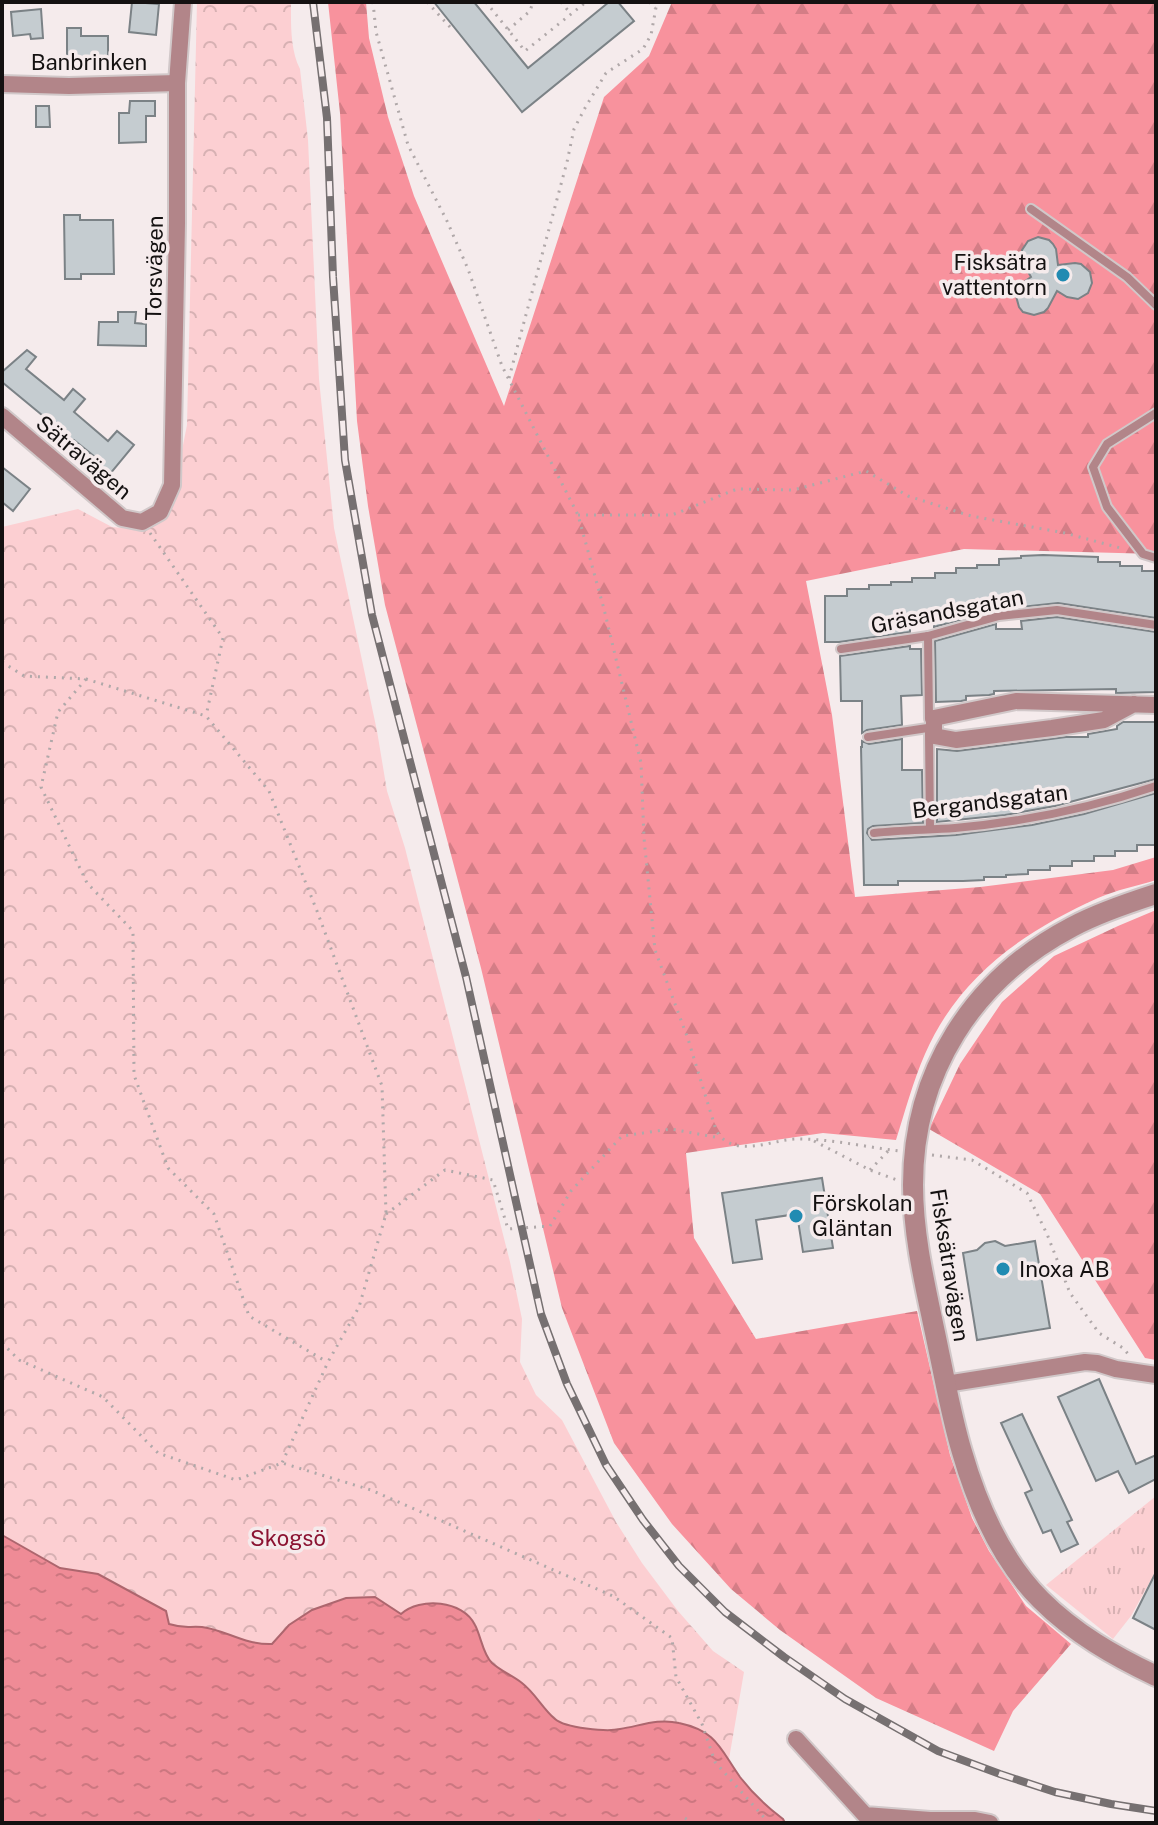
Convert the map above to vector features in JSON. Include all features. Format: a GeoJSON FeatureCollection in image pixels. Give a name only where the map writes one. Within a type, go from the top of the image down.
{"type":"FeatureCollection","features":[{"type":"Feature","properties":{"kind":"street","name":"Torsvägen"},"geometry":{"type":"LineString","coordinates":[[142,522],[160,512],[172,485],[177,83],[183,2]]}},
{"type":"Feature","properties":{"kind":"street","name":"Banbrinken"},"geometry":{"type":"LineString","coordinates":[[2,84],[177,83]]}},
{"type":"Feature","properties":{"kind":"street","name":"Sätravägen"},"geometry":{"type":"LineString","coordinates":[[2,416],[122,518],[142,522]]}},
{"type":"Feature","properties":{"kind":"street"},"geometry":{"type":"LineString","coordinates":[[1134,704],[1104,720],[956,740],[934,736],[931,728],[934,718],[1016,701],[1134,704],[1156,705]]}},
{"type":"Feature","properties":{"kind":"street","name":"Fisksätravägen"},"geometry":{"type":"LineString","coordinates":[[1156,894],[1073,926],[1022,959],[982,995],[953,1036],[928,1089],[915,1142],[913,1186],[924,1279],[946,1384],[963,1456],[984,1512],[1016,1569],[1039,1598],[1083,1634],[1128,1663],[1156,1676]]}},
{"type":"Feature","properties":{"kind":"street"},"geometry":{"type":"LineString","coordinates":[[946,1384],[1085,1362],[1151,1374]]}},
{"type":"Feature","properties":{"kind":"street"},"geometry":{"type":"LineString","coordinates":[[796,1739],[865,1815],[990,1823]]}},
{"type":"Feature","properties":{"kind":"lane"},"geometry":{"type":"LineString","coordinates":[[1031,209],[1127,277],[1156,305]]}},
{"type":"Feature","properties":{"kind":"lane"},"geometry":{"type":"LineString","coordinates":[[1156,413],[1107,444],[1093,467],[1107,507],[1143,554],[1156,558]]}},
{"type":"Feature","properties":{"kind":"lane","name":"Gräsandsgatan"},"geometry":{"type":"LineString","coordinates":[[841,649],[928,636],[999,616],[1057,610],[1156,625]]}},
{"type":"Feature","properties":{"kind":"lane"},"geometry":{"type":"LineString","coordinates":[[928,636],[930,828]]}},
{"type":"Feature","properties":{"kind":"lane"},"geometry":{"type":"LineString","coordinates":[[868,737],[931,728]]}},
{"type":"Feature","properties":{"kind":"lane","name":"Bergandsgatan"},"geometry":{"type":"LineString","coordinates":[[874,833],[954,828],[1034,818],[1114,800],[1156,786]]}},
{"type":"Feature","properties":{"kind":"path"},"geometry":{"type":"LineString","coordinates":[[373,2],[376,32],[408,145],[468,269],[508,380],[578,515],[641,763],[644,838],[655,950],[720,1138]]}},
{"type":"Feature","properties":{"kind":"path"},"geometry":{"type":"LineString","coordinates":[[427,2],[450,27]]}},
{"type":"Feature","properties":{"kind":"path"},"geometry":{"type":"LineString","coordinates":[[486,2],[525,51],[586,2]]}},
{"type":"Feature","properties":{"kind":"path"},"geometry":{"type":"LineString","coordinates":[[508,30],[530,11],[533,2]]}},
{"type":"Feature","properties":{"kind":"path"},"geometry":{"type":"LineString","coordinates":[[561,2],[571,14]]}},
{"type":"Feature","properties":{"kind":"path"},"geometry":{"type":"LineString","coordinates":[[649,2],[655,8]]}},
{"type":"Feature","properties":{"kind":"path"},"geometry":{"type":"LineString","coordinates":[[508,380],[564,177],[574,129],[606,73],[643,49],[651,35],[657,2]]}},
{"type":"Feature","properties":{"kind":"path"},"geometry":{"type":"LineString","coordinates":[[578,515],[672,515],[737,489],[793,490],[866,471],[908,496],[971,516],[1065,533],[1143,554]]}},
{"type":"Feature","properties":{"kind":"path"},"geometry":{"type":"LineString","coordinates":[[142,522],[223,638],[206,716]]}},
{"type":"Feature","properties":{"kind":"path"},"geometry":{"type":"LineString","coordinates":[[2,662],[24,676],[86,679],[206,716],[269,791],[382,1086],[386,1214],[359,1307],[328,1362],[282,1463]]}},
{"type":"Feature","properties":{"kind":"path"},"geometry":{"type":"LineString","coordinates":[[86,679],[58,712],[41,787],[87,883],[133,931],[134,1075],[168,1168],[214,1214],[249,1316],[328,1362]]}},
{"type":"Feature","properties":{"kind":"path"},"geometry":{"type":"LineString","coordinates":[[386,1214],[445,1170],[493,1180],[508,1229],[550,1226],[571,1191],[622,1136],[671,1129],[720,1138],[736,1145],[757,1146],[788,1139],[810,1139],[899,1151]]}},
{"type":"Feature","properties":{"kind":"path"},"geometry":{"type":"LineString","coordinates":[[810,1139],[870,1170],[913,1186]]}},
{"type":"Feature","properties":{"kind":"path"},"geometry":{"type":"LineString","coordinates":[[870,1170],[889,1150]]}},
{"type":"Feature","properties":{"kind":"path"},"geometry":{"type":"LineString","coordinates":[[928,1154],[972,1160],[1027,1193],[1070,1293],[1099,1333],[1123,1348],[1151,1374]]}},
{"type":"Feature","properties":{"kind":"path"},"geometry":{"type":"LineString","coordinates":[[2,1343],[19,1360],[103,1397],[158,1453],[236,1480],[282,1463],[371,1490],[613,1596],[672,1638],[676,1677],[702,1724],[715,1762],[769,1823]]}},
{"type":"Feature","properties":{"kind":"path"},"geometry":{"type":"LineString","coordinates":[[685,1818],[692,1823]]}},
{"type":"Feature","properties":{"kind":"green space","name":"Skogsö"},"geometry":{"type":"Polygon","coordinates":[[[197,2],[291,2],[293,45],[300,69],[308,140],[319,379],[334,528],[387,791],[405,848],[510,1262],[522,1319],[520,1362],[536,1395],[562,1420],[616,1522],[642,1563],[713,1651],[744,1672],[718,1823],[2,1823],[2,527],[78,509],[112,527],[143,530],[170,511],[187,425],[197,2]]]}},
{"type":"Feature","properties":{"kind":"green space"},"geometry":{"type":"Polygon","coordinates":[[[328,2],[366,2],[369,38],[388,117],[414,196],[504,406],[604,97],[649,56],[672,2],[1156,2],[1156,554],[964,549],[806,581],[832,715],[855,897],[980,887],[1113,870],[1156,857],[1156,880],[1105,895],[1070,911],[1019,942],[975,979],[939,1026],[925,1054],[896,1140],[823,1133],[686,1153],[694,1238],[756,1339],[917,1311],[950,1455],[972,1518],[989,1551],[1026,1606],[1071,1644],[1013,1711],[994,1751],[876,1698],[780,1630],[731,1589],[672,1524],[614,1443],[562,1308],[481,968],[385,605],[357,421],[340,113],[328,2]]]}},
{"type":"Feature","properties":{"kind":"green space"},"geometry":{"type":"Polygon","coordinates":[[[1156,910],[1156,1360],[1145,1358],[1040,1194],[929,1129],[960,1064],[1002,1002],[1054,956],[1156,910]]]}},
{"type":"Feature","properties":{"kind":"green space"},"geometry":{"type":"Polygon","coordinates":[[[1156,1496],[1156,1571],[1131,1616],[1113,1639],[1046,1585],[1156,1496]]]}},
{"type":"Feature","properties":{"kind":"water"},"geometry":{"type":"Polygon","coordinates":[[[2,1535],[60,1568],[98,1574],[166,1611],[169,1624],[202,1627],[262,1644],[272,1644],[289,1625],[312,1610],[346,1598],[375,1597],[401,1614],[430,1603],[451,1606],[469,1617],[492,1663],[527,1687],[555,1719],[568,1725],[596,1730],[664,1721],[692,1726],[716,1742],[750,1789],[785,1823],[2,1823],[2,1535]]]}},
{"type":"Feature","properties":{"kind":"building"},"geometry":{"type":"Polygon","coordinates":[[[132,2],[159,4],[156,35],[129,32],[132,2]]]}},
{"type":"Feature","properties":{"kind":"building"},"geometry":{"type":"Polygon","coordinates":[[[434,2],[474,2],[528,68],[609,2],[618,2],[634,21],[522,112],[434,2]]]}},
{"type":"Feature","properties":{"kind":"building"},"geometry":{"type":"Polygon","coordinates":[[[41,9],[43,38],[31,39],[30,34],[13,36],[11,12],[41,9]]]}},
{"type":"Feature","properties":{"kind":"building"},"geometry":{"type":"Polygon","coordinates":[[[67,28],[81,28],[81,36],[108,36],[108,61],[67,61],[67,28]]]}},
{"type":"Feature","properties":{"kind":"building"},"geometry":{"type":"Polygon","coordinates":[[[130,101],[155,101],[155,116],[146,116],[146,142],[119,143],[119,113],[129,113],[130,101]]]}},
{"type":"Feature","properties":{"kind":"building"},"geometry":{"type":"Polygon","coordinates":[[[36,106],[49,106],[50,127],[36,127],[36,106]]]}},
{"type":"Feature","properties":{"kind":"building"},"geometry":{"type":"Polygon","coordinates":[[[64,215],[80,215],[80,220],[113,220],[114,274],[81,274],[81,279],[65,279],[64,215]]]}},
{"type":"Feature","properties":{"kind":"building","name":"Fisksätra vattentorn"},"geometry":{"type":"Polygon","coordinates":[[[1038,237],[1053,244],[1058,265],[1081,264],[1090,272],[1092,283],[1088,293],[1078,299],[1057,291],[1048,308],[1034,315],[1023,312],[1016,296],[1021,284],[1031,277],[1022,261],[1022,250],[1028,241],[1038,237]]]}},
{"type":"Feature","properties":{"kind":"building"},"geometry":{"type":"Polygon","coordinates":[[[118,312],[136,312],[135,323],[146,324],[146,346],[98,345],[99,322],[118,322],[118,312]]]}},
{"type":"Feature","properties":{"kind":"building"},"geometry":{"type":"Polygon","coordinates":[[[27,350],[36,357],[26,369],[64,400],[73,389],[85,399],[74,412],[108,441],[117,431],[134,445],[110,474],[92,461],[95,457],[74,440],[71,443],[2,382],[2,372],[27,350]]]}},
{"type":"Feature","properties":{"kind":"building"},"geometry":{"type":"Polygon","coordinates":[[[2,467],[30,489],[13,511],[2,502],[2,467]]]}},
{"type":"Feature","properties":{"kind":"building"},"geometry":{"type":"Polygon","coordinates":[[[1043,555],[1098,557],[1098,562],[1120,562],[1120,566],[1142,566],[1142,571],[1156,571],[1156,618],[1058,603],[1021,607],[1021,603],[996,603],[996,610],[934,627],[934,624],[910,624],[910,632],[825,642],[825,596],[847,596],[847,589],[869,589],[869,585],[912,582],[912,578],[935,578],[935,573],[956,573],[956,568],[999,565],[999,559],[1043,555]]]}},
{"type":"Feature","properties":{"kind":"building"},"geometry":{"type":"Polygon","coordinates":[[[1057,617],[1156,632],[1156,692],[1116,693],[1116,689],[994,691],[989,695],[966,696],[966,700],[961,701],[936,702],[935,641],[996,624],[996,629],[1022,629],[1021,621],[1057,617]]]}},
{"type":"Feature","properties":{"kind":"building"},"geometry":{"type":"Polygon","coordinates":[[[910,646],[910,649],[921,649],[922,695],[901,696],[902,725],[862,733],[862,701],[841,701],[840,656],[910,646]]]}},
{"type":"Feature","properties":{"kind":"building"},"geometry":{"type":"Polygon","coordinates":[[[1123,722],[1156,722],[1156,779],[1055,806],[937,822],[937,749],[957,751],[1088,737],[1088,734],[1117,729],[1123,722]]]}},
{"type":"Feature","properties":{"kind":"building"},"geometry":{"type":"Polygon","coordinates":[[[902,739],[902,770],[922,770],[923,823],[873,826],[867,833],[872,840],[956,835],[1032,825],[1156,793],[1156,845],[1137,845],[1137,851],[1115,851],[1115,856],[1094,856],[1094,861],[1072,861],[1072,866],[1028,870],[1028,874],[984,877],[984,880],[898,881],[898,885],[864,885],[862,741],[869,744],[902,739]]]}},
{"type":"Feature","properties":{"kind":"building"},"geometry":{"type":"Polygon","coordinates":[[[822,1178],[833,1248],[803,1252],[797,1214],[756,1220],[762,1259],[733,1263],[722,1193],[822,1178]]]}},
{"type":"Feature","properties":{"kind":"building"},"geometry":{"type":"Polygon","coordinates":[[[995,1241],[1005,1246],[1035,1241],[1050,1328],[977,1340],[963,1253],[995,1241]]]}},
{"type":"Feature","properties":{"kind":"building"},"geometry":{"type":"Polygon","coordinates":[[[1099,1379],[1136,1464],[1156,1455],[1156,1479],[1129,1493],[1118,1471],[1096,1481],[1058,1397],[1099,1379]]]}},
{"type":"Feature","properties":{"kind":"building"},"geometry":{"type":"Polygon","coordinates":[[[1022,1414],[1072,1520],[1067,1522],[1078,1544],[1061,1552],[1051,1530],[1043,1533],[1025,1493],[1032,1490],[1001,1423],[1022,1414]]]}},
{"type":"Feature","properties":{"kind":"building"},"geometry":{"type":"Polygon","coordinates":[[[1156,1572],[1156,1630],[1133,1618],[1156,1572]]]}},
{"type":"Feature","properties":{"kind":"railway"},"geometry":{"type":"LineString","coordinates":[[313,2],[327,118],[345,460],[372,615],[466,977],[541,1314],[567,1384],[606,1465],[679,1566],[725,1612],[784,1657],[845,1699],[938,1751],[1055,1792],[1156,1811]]}},
{"type":"Feature","properties":{"kind":"place","name":"Fisksätra vattentorn"},"geometry":{"type":"Point","coordinates":[1063,275]}},
{"type":"Feature","properties":{"kind":"place","name":"Förskolan Gläntan"},"geometry":{"type":"Point","coordinates":[796,1216]}},
{"type":"Feature","properties":{"kind":"place","name":"Inoxa AB"},"geometry":{"type":"Point","coordinates":[1003,1269]}}]}
